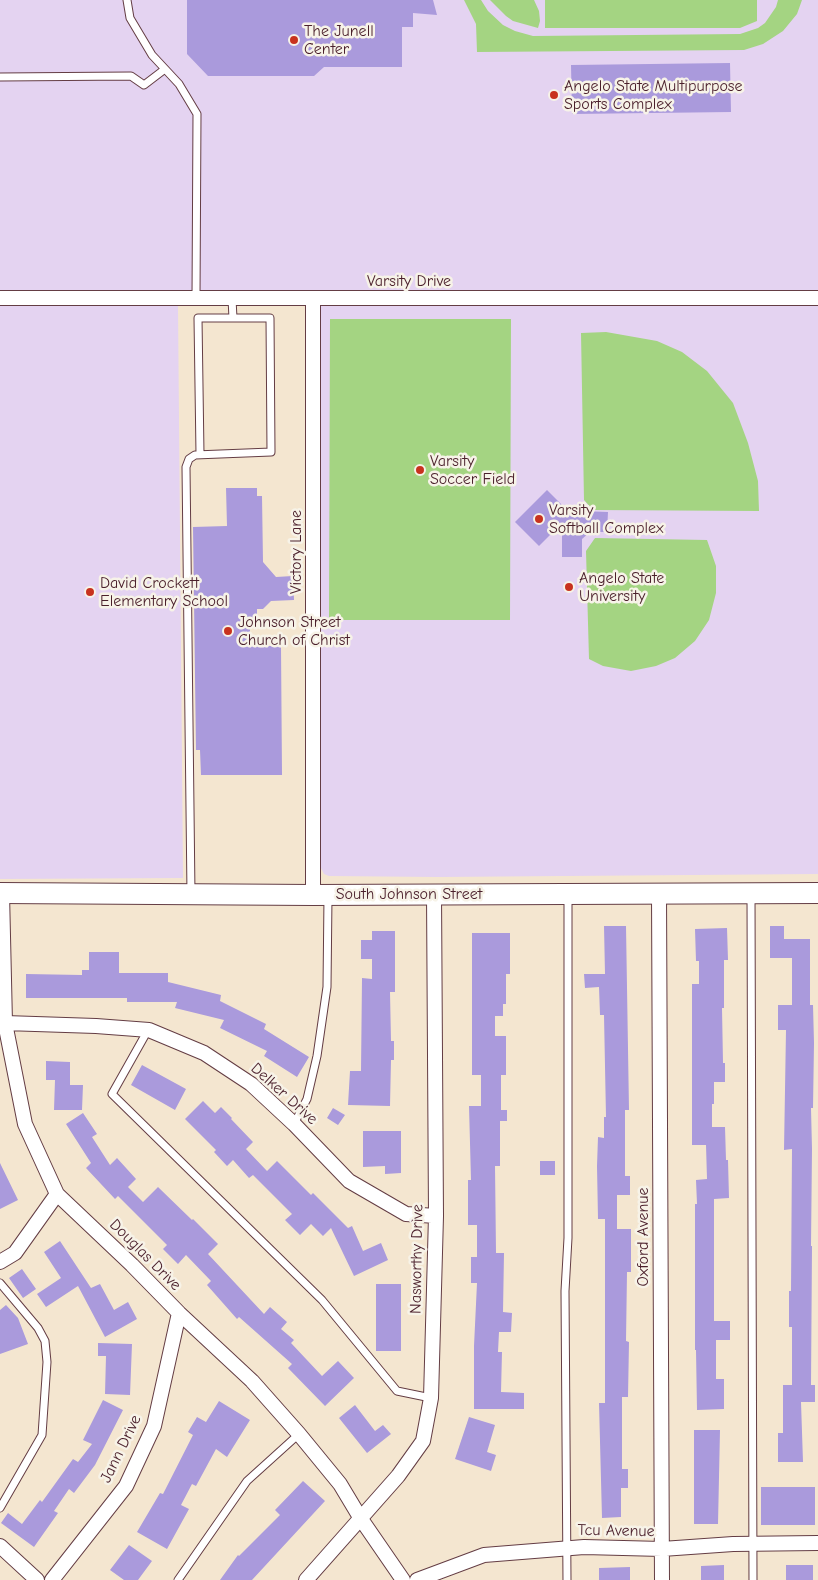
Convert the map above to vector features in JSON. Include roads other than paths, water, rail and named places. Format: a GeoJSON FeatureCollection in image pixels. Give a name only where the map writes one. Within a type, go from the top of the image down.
{"type":"FeatureCollection","features":[{"type":"Feature","properties":{"kind":"main road","name":"South Johnson Street"},"geometry":{"type":"LineString","coordinates":[[1,893],[321,895],[818,893]]}},
{"type":"Feature","properties":{"kind":"street","name":"Varsity Drive"},"geometry":{"type":"LineString","coordinates":[[0,298],[818,298]]}},
{"type":"Feature","properties":{"kind":"street","name":"Victory Lane"},"geometry":{"type":"LineString","coordinates":[[313,299],[321,895]]}},
{"type":"Feature","properties":{"kind":"street","name":"Douglas Drive"},"geometry":{"type":"LineString","coordinates":[[1,893],[5,1023],[25,1124],[57,1194],[252,1381],[300,1434],[340,1484],[361,1519],[403,1580]]}},
{"type":"Feature","properties":{"kind":"street","name":"Nasworthy Drive"},"geometry":{"type":"LineString","coordinates":[[306,1580],[398,1476],[423,1441],[432,1398],[436,1216],[434,894]]}},
{"type":"Feature","properties":{"kind":"street","name":"Oxford Avenue"},"geometry":{"type":"LineString","coordinates":[[659,894],[662,1580]]}},
{"type":"Feature","properties":{"kind":"street","name":"Delker Drive"},"geometry":{"type":"LineString","coordinates":[[5,1023],[148,1030],[204,1053],[251,1084],[294,1124],[349,1180],[406,1214],[436,1216]]}},
{"type":"Feature","properties":{"kind":"street"},"geometry":{"type":"LineString","coordinates":[[0,1262],[15,1253],[57,1194]]}},
{"type":"Feature","properties":{"kind":"street","name":"Jann Drive"},"geometry":{"type":"LineString","coordinates":[[52,1580],[126,1486],[154,1426],[179,1313]]}},
{"type":"Feature","properties":{"kind":"street","name":"Tcu Avenue"},"geometry":{"type":"LineString","coordinates":[[418,1580],[484,1555],[584,1546],[662,1549],[752,1543],[818,1542]]}},
{"type":"Feature","properties":{"kind":"street"},"geometry":{"type":"LineString","coordinates":[[0,1546],[37,1580]]}},
{"type":"Feature","properties":{"kind":"lane"},"geometry":{"type":"LineString","coordinates":[[128,0],[130,18],[152,55],[179,84],[197,114],[196,299]]}},
{"type":"Feature","properties":{"kind":"lane"},"geometry":{"type":"LineString","coordinates":[[0,77],[131,76],[144,85],[165,69]]}},
{"type":"Feature","properties":{"kind":"lane"},"geometry":{"type":"LineString","coordinates":[[232,299],[233,318]]}},
{"type":"Feature","properties":{"kind":"lane"},"geometry":{"type":"LineString","coordinates":[[191,894],[186,472],[189,459],[200,454],[271,452],[270,318],[198,318],[200,454]]}},
{"type":"Feature","properties":{"kind":"lane"},"geometry":{"type":"LineString","coordinates":[[752,893],[752,1580]]}},
{"type":"Feature","properties":{"kind":"lane"},"geometry":{"type":"LineString","coordinates":[[567,1580],[565,1291],[568,1238],[568,894]]}},
{"type":"Feature","properties":{"kind":"lane"},"geometry":{"type":"LineString","coordinates":[[294,1124],[307,1099],[317,1056],[326,988],[321,895]]}},
{"type":"Feature","properties":{"kind":"lane"},"geometry":{"type":"LineString","coordinates":[[148,1030],[112,1094],[322,1300],[397,1391],[432,1398]]}},
{"type":"Feature","properties":{"kind":"lane"},"geometry":{"type":"LineString","coordinates":[[0,1283],[38,1328],[45,1341],[47,1362],[42,1435],[0,1508]]}},
{"type":"Feature","properties":{"kind":"lane"},"geometry":{"type":"LineString","coordinates":[[178,1580],[247,1481],[300,1434]]}},
{"type":"Feature","properties":{"kind":"place","name":"The Junell Center"},"geometry":{"type":"Point","coordinates":[294,40]}},
{"type":"Feature","properties":{"kind":"place","name":"Angelo State Multipurpose Sports Complex"},"geometry":{"type":"Point","coordinates":[554,95]}},
{"type":"Feature","properties":{"kind":"place","name":"Varsity Soccer Field"},"geometry":{"type":"Point","coordinates":[420,470]}},
{"type":"Feature","properties":{"kind":"place","name":"Varsity Softball Complex"},"geometry":{"type":"Point","coordinates":[539,519]}},
{"type":"Feature","properties":{"kind":"place","name":"Angelo State University"},"geometry":{"type":"Point","coordinates":[569,587]}},
{"type":"Feature","properties":{"kind":"place","name":"David Crockett Elementary School"},"geometry":{"type":"Point","coordinates":[90,592]}},
{"type":"Feature","properties":{"kind":"place","name":"Johnson Street Church of Christ"},"geometry":{"type":"Point","coordinates":[228,631]}}]}
